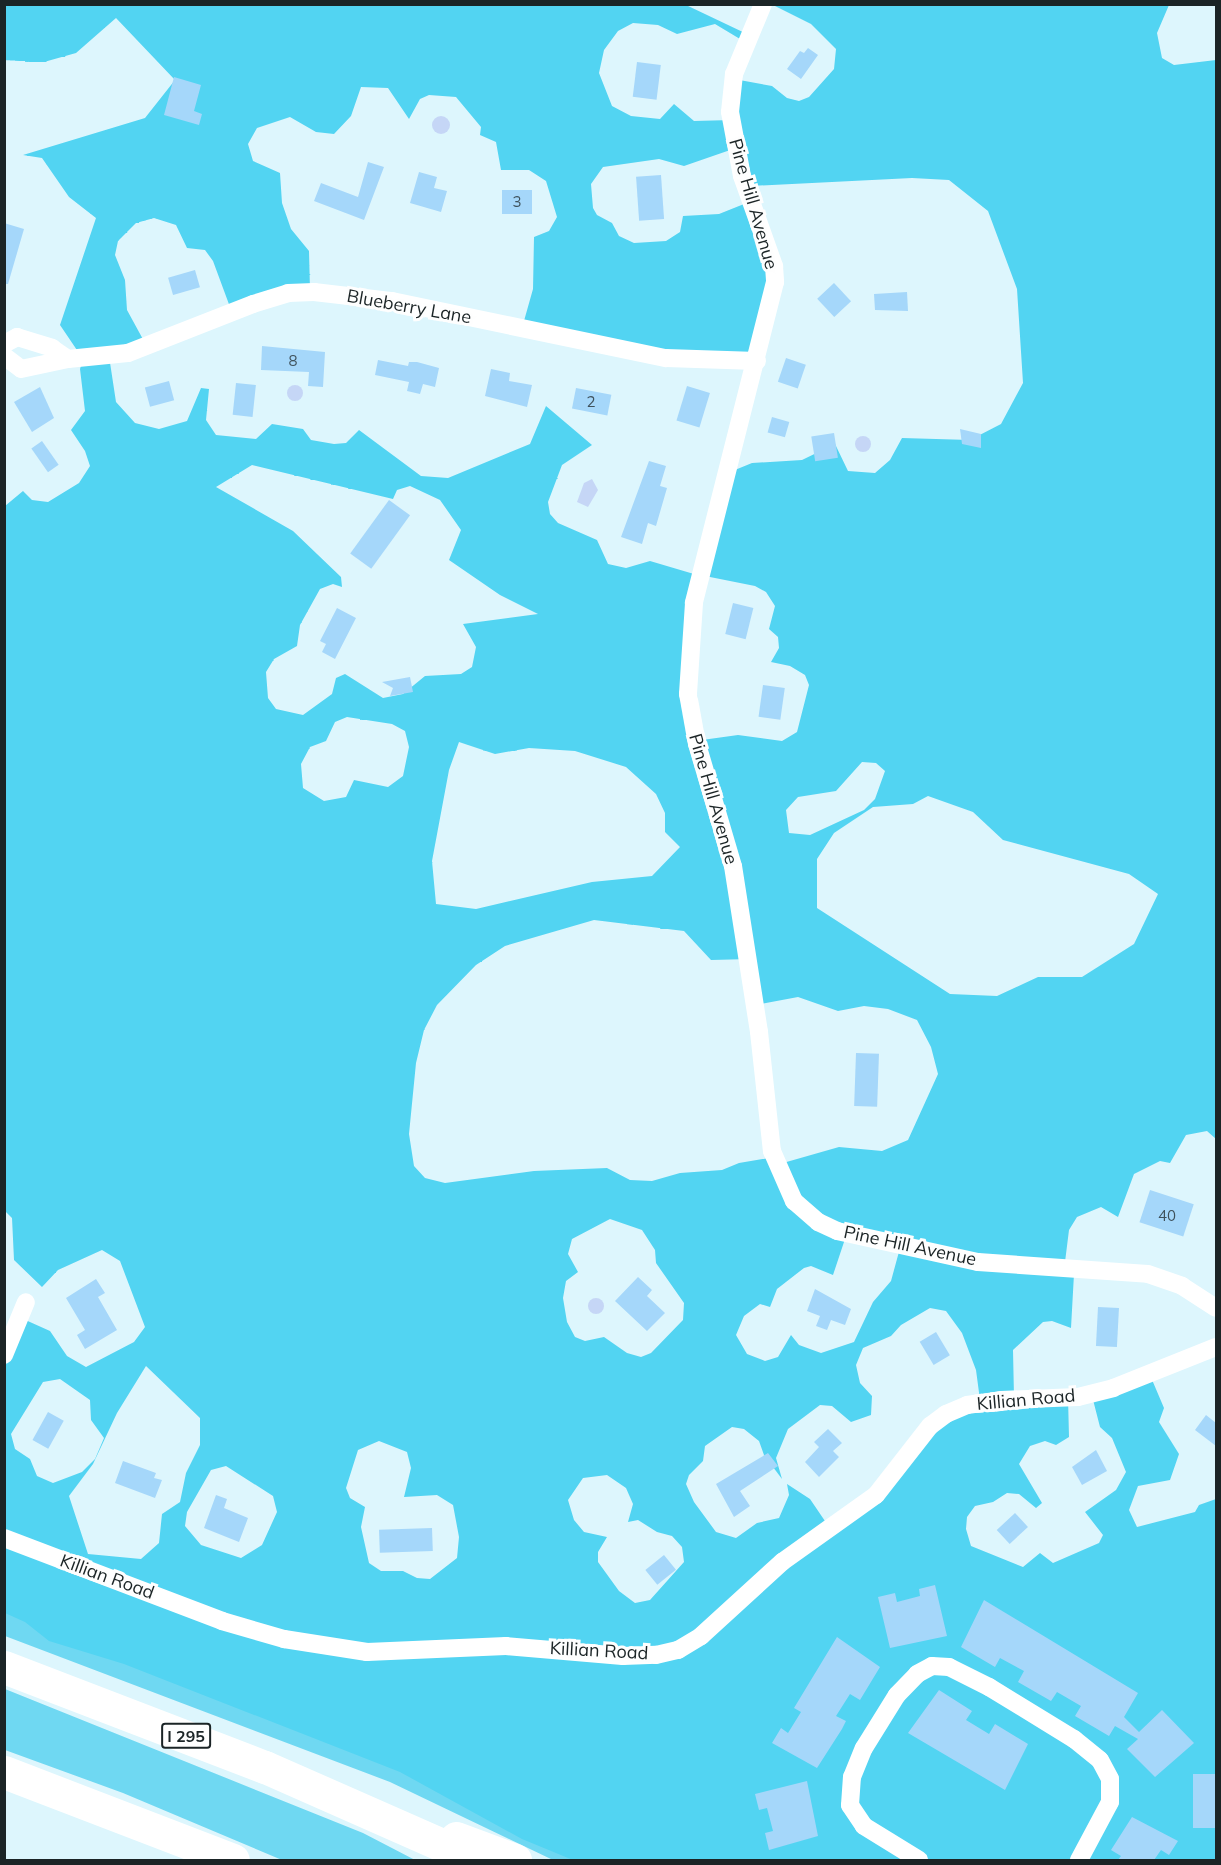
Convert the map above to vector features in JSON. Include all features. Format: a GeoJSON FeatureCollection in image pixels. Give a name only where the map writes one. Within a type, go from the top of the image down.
{"type":"FeatureCollection","features":[{"type":"Feature","properties":{"kind":"highway","name":"I 295"},"geometry":{"type":"LineString","coordinates":[[4,1667],[204,1743],[366,1810],[476,1860]]}},
{"type":"Feature","properties":{"kind":"highway"},"geometry":{"type":"LineString","coordinates":[[4,1772],[233,1860]]}},
{"type":"Feature","properties":{"kind":"highway"},"geometry":{"type":"LineString","coordinates":[[366,1810],[441,1833],[515,1860]]}},
{"type":"Feature","properties":{"kind":"street","name":"Pine Hill Avenue"},"geometry":{"type":"LineString","coordinates":[[763,4],[734,74],[729,112],[742,176],[774,266],[772,300],[694,603],[688,694],[697,744],[733,866],[759,1032],[772,1151],[783,1183],[805,1212],[837,1231],[978,1262],[1148,1274],[1182,1286],[1216,1308]]}},
{"type":"Feature","properties":{"kind":"street","name":"Blueberry Lane"},"geometry":{"type":"LineString","coordinates":[[4,356],[21,369],[68,358],[128,353],[253,304],[288,293],[314,292],[392,301],[666,358],[757,361]]}},
{"type":"Feature","properties":{"kind":"street"},"geometry":{"type":"LineString","coordinates":[[4,344],[17,337],[52,348],[68,358]]}},
{"type":"Feature","properties":{"kind":"street"},"geometry":{"type":"LineString","coordinates":[[4,1355],[26,1302]]}},
{"type":"Feature","properties":{"kind":"street","name":"Killian Road"},"geometry":{"type":"LineString","coordinates":[[4,1538],[222,1621],[284,1639],[367,1652],[506,1646],[623,1656],[656,1655],[678,1650],[701,1636],[782,1562],[876,1495],[930,1426],[946,1414],[966,1405],[1001,1400],[1078,1397],[1113,1388],[1216,1347]]}},
{"type":"Feature","properties":{"kind":"street"},"geometry":{"type":"LineString","coordinates":[[919,1860],[864,1826],[850,1806],[852,1777],[864,1748],[897,1695],[916,1674],[932,1666],[949,1667],[989,1687],[1074,1739],[1100,1760],[1110,1779],[1110,1802],[1079,1860]]}},
{"type":"Feature","properties":{"kind":"shaded area"},"geometry":{"type":"Polygon","coordinates":[[[5,5],[686,5],[747,34],[745,42],[715,24],[677,34],[658,25],[633,23],[618,31],[604,50],[599,73],[612,106],[631,116],[660,119],[674,104],[694,121],[732,120],[734,79],[772,86],[787,98],[799,101],[809,97],[834,69],[836,49],[811,24],[773,5],[1169,5],[1157,33],[1162,58],[1174,65],[1216,60],[1216,1139],[1207,1131],[1186,1135],[1170,1163],[1160,1161],[1134,1174],[1118,1217],[1101,1207],[1077,1217],[1069,1230],[1064,1270],[1074,1274],[1071,1328],[1052,1321],[1043,1322],[1013,1350],[1014,1397],[1068,1397],[1069,1437],[1056,1445],[1045,1441],[1030,1446],[1019,1464],[1042,1503],[1036,1508],[1019,1494],[1007,1493],[993,1502],[975,1506],[967,1517],[966,1529],[971,1546],[1023,1567],[1040,1553],[1053,1563],[1099,1543],[1103,1535],[1085,1512],[1116,1490],[1126,1472],[1112,1438],[1100,1427],[1091,1392],[1150,1375],[1164,1408],[1159,1422],[1179,1454],[1170,1480],[1138,1486],[1129,1510],[1137,1527],[1195,1512],[1199,1505],[1216,1499],[1216,1860],[573,1860],[522,1839],[400,1772],[124,1664],[49,1641],[25,1622],[5,1613],[4,1350],[21,1318],[50,1331],[67,1356],[86,1367],[134,1342],[145,1327],[120,1261],[102,1250],[58,1270],[42,1287],[14,1260],[12,1218],[5,1211],[5,506],[23,491],[32,500],[48,502],[79,483],[90,466],[85,451],[71,430],[85,411],[80,369],[83,359],[60,325],[96,218],[69,197],[42,158],[23,155],[145,118],[175,80],[116,18],[76,53],[44,62],[5,60],[5,5]],[[361,87],[351,116],[334,134],[316,132],[290,117],[257,128],[248,144],[253,161],[280,173],[282,203],[291,229],[309,251],[310,290],[230,307],[213,261],[205,250],[187,248],[176,225],[154,218],[136,223],[118,241],[115,255],[125,280],[127,310],[145,343],[109,356],[116,402],[135,423],[159,429],[187,421],[201,388],[209,389],[206,420],[216,435],[256,439],[272,424],[303,429],[311,440],[334,444],[346,443],[359,430],[421,476],[448,478],[530,444],[546,406],[592,445],[562,465],[548,502],[550,514],[558,523],[597,540],[608,564],[626,568],[650,561],[704,577],[692,648],[702,740],[738,735],[782,741],[797,732],[809,685],[805,675],[790,666],[771,662],[779,648],[778,637],[769,629],[775,606],[766,592],[755,586],[705,576],[730,472],[752,463],[802,460],[835,444],[848,471],[875,473],[890,460],[902,438],[970,440],[1001,424],[1023,383],[1017,289],[988,211],[949,180],[912,178],[750,186],[736,148],[684,166],[659,159],[603,167],[591,184],[593,208],[597,215],[612,223],[619,236],[634,243],[666,241],[680,232],[683,216],[719,214],[754,200],[774,263],[762,359],[698,359],[522,328],[533,289],[534,237],[549,231],[557,217],[546,181],[529,170],[501,170],[496,142],[480,135],[481,127],[456,97],[429,95],[420,99],[409,119],[388,88],[361,87]],[[252,465],[216,487],[293,531],[341,577],[342,587],[333,584],[320,589],[300,625],[297,646],[274,659],[266,672],[268,698],[276,709],[303,715],[332,694],[336,678],[345,674],[383,698],[403,694],[425,676],[461,674],[472,667],[476,647],[463,624],[538,614],[500,595],[449,560],[461,530],[440,500],[410,486],[397,490],[393,499],[252,465]],[[347,717],[335,722],[326,741],[310,747],[301,764],[303,788],[324,801],[346,797],[354,780],[388,787],[403,776],[409,747],[405,731],[392,724],[347,717]],[[459,742],[449,770],[432,861],[436,904],[476,909],[592,882],[652,876],[680,847],[665,832],[665,813],[656,794],[626,767],[575,751],[529,748],[495,754],[459,742]],[[862,762],[836,791],[798,797],[786,810],[789,833],[810,835],[864,810],[875,799],[885,771],[876,763],[862,762]],[[928,796],[913,804],[873,807],[834,833],[817,859],[817,908],[950,994],[997,996],[1038,977],[1082,977],[1134,944],[1158,894],[1129,874],[1003,840],[973,812],[928,796]],[[594,920],[505,946],[476,965],[437,1005],[424,1030],[416,1063],[409,1134],[414,1166],[425,1178],[445,1183],[534,1171],[607,1168],[630,1180],[652,1181],[680,1173],[722,1170],[739,1163],[775,1157],[783,1163],[839,1147],[882,1151],[908,1140],[938,1074],[931,1047],[917,1020],[888,1009],[864,1006],[838,1011],[798,997],[761,1004],[751,959],[711,960],[684,931],[594,920]],[[610,1219],[572,1239],[568,1254],[578,1272],[566,1281],[563,1298],[567,1322],[575,1337],[585,1341],[604,1337],[627,1353],[641,1357],[651,1353],[683,1320],[684,1303],[656,1263],[655,1250],[642,1230],[610,1219]],[[846,1236],[833,1275],[811,1266],[804,1268],[777,1289],[770,1307],[760,1304],[744,1316],[736,1335],[747,1354],[765,1361],[778,1357],[791,1335],[799,1345],[821,1353],[854,1342],[873,1302],[891,1281],[900,1248],[846,1236]],[[930,1308],[901,1325],[891,1336],[863,1348],[856,1365],[860,1383],[872,1396],[871,1415],[851,1422],[832,1406],[820,1405],[788,1429],[776,1458],[782,1479],[764,1455],[759,1441],[744,1429],[732,1427],[705,1446],[703,1461],[689,1475],[686,1484],[694,1502],[716,1532],[736,1538],[757,1523],[779,1518],[789,1495],[787,1484],[810,1499],[827,1524],[870,1496],[911,1445],[980,1400],[976,1370],[962,1333],[946,1311],[930,1308]],[[146,1366],[117,1413],[93,1464],[69,1496],[88,1554],[141,1559],[159,1543],[162,1514],[180,1502],[186,1473],[200,1445],[200,1418],[146,1366]],[[60,1379],[43,1382],[11,1434],[15,1449],[30,1459],[37,1476],[53,1483],[82,1472],[95,1459],[104,1438],[91,1420],[90,1400],[60,1379]],[[379,1441],[358,1450],[346,1488],[350,1498],[365,1507],[361,1527],[369,1563],[381,1571],[403,1571],[417,1578],[430,1579],[457,1558],[459,1537],[453,1505],[437,1495],[404,1497],[411,1468],[407,1452],[379,1441]],[[226,1466],[211,1470],[187,1512],[185,1526],[201,1545],[241,1558],[262,1545],[277,1512],[273,1496],[226,1466]],[[607,1475],[583,1478],[568,1500],[574,1520],[584,1532],[607,1537],[598,1552],[598,1562],[619,1591],[635,1603],[650,1600],[684,1562],[682,1547],[672,1536],[657,1532],[638,1520],[628,1522],[633,1504],[626,1488],[607,1475]]]}},
{"type":"Feature","properties":{"kind":"shaded area"},"geometry":{"type":"Polygon","coordinates":[[[437,116],[445,116],[450,121],[448,132],[437,134],[432,129],[432,121],[437,116]]]}},
{"type":"Feature","properties":{"kind":"shaded area"},"geometry":{"type":"Polygon","coordinates":[[[292,385],[298,385],[303,393],[301,399],[292,401],[287,396],[287,390],[292,385]]]}},
{"type":"Feature","properties":{"kind":"shaded area"},"geometry":{"type":"Polygon","coordinates":[[[860,436],[866,436],[871,444],[869,450],[860,452],[855,447],[855,441],[860,436]]]}},
{"type":"Feature","properties":{"kind":"shaded area"},"geometry":{"type":"Polygon","coordinates":[[[592,479],[598,490],[588,507],[577,502],[584,483],[592,479]]]}},
{"type":"Feature","properties":{"kind":"shaded area"},"geometry":{"type":"Polygon","coordinates":[[[596,1298],[602,1300],[604,1306],[602,1312],[596,1314],[590,1312],[588,1306],[590,1300],[596,1298]]]}},
{"type":"Feature","properties":{"kind":"shaded area"},"geometry":{"type":"Polygon","coordinates":[[[4,1591],[613,1860],[553,1860],[390,1782],[5,1636],[4,1591]]]}},
{"type":"Feature","properties":{"kind":"shaded area"},"geometry":{"type":"Polygon","coordinates":[[[5,1689],[363,1833],[415,1860],[282,1860],[123,1793],[5,1750],[5,1689]]]}},
{"type":"Feature","properties":{"kind":"building"},"geometry":{"type":"Polygon","coordinates":[[[808,48],[818,55],[801,79],[787,69],[800,51],[804,53],[808,48]]]}},
{"type":"Feature","properties":{"kind":"building"},"geometry":{"type":"Polygon","coordinates":[[[637,62],[661,65],[657,100],[633,97],[637,62]]]}},
{"type":"Feature","properties":{"kind":"building"},"geometry":{"type":"Polygon","coordinates":[[[174,77],[201,85],[194,111],[202,114],[199,125],[164,115],[174,77]]]}},
{"type":"Feature","properties":{"kind":"building"},"geometry":{"type":"Polygon","coordinates":[[[368,162],[384,167],[364,220],[314,201],[321,183],[358,197],[368,162]]]}},
{"type":"Feature","properties":{"kind":"building"},"geometry":{"type":"Polygon","coordinates":[[[419,172],[437,177],[434,188],[447,191],[441,212],[410,203],[419,172]]]}},
{"type":"Feature","properties":{"kind":"building"},"geometry":{"type":"Polygon","coordinates":[[[661,175],[664,219],[639,221],[636,177],[661,175]]]}},
{"type":"Feature","properties":{"kind":"building"},"geometry":{"type":"Polygon","coordinates":[[[502,190],[532,190],[532,214],[502,214],[502,190]]]}},
{"type":"Feature","properties":{"kind":"building"},"geometry":{"type":"Polygon","coordinates":[[[4,223],[24,229],[8,284],[4,284],[4,223]]]}},
{"type":"Feature","properties":{"kind":"building"},"geometry":{"type":"Polygon","coordinates":[[[195,270],[200,287],[173,295],[168,278],[195,270]]]}},
{"type":"Feature","properties":{"kind":"building"},"geometry":{"type":"Polygon","coordinates":[[[834,283],[851,301],[834,317],[817,299],[834,283]]]}},
{"type":"Feature","properties":{"kind":"building"},"geometry":{"type":"Polygon","coordinates":[[[907,292],[908,311],[875,310],[874,294],[907,292]]]}},
{"type":"Feature","properties":{"kind":"building"},"geometry":{"type":"Polygon","coordinates":[[[262,346],[325,352],[323,387],[308,386],[309,372],[261,370],[262,346]]]}},
{"type":"Feature","properties":{"kind":"building"},"geometry":{"type":"Polygon","coordinates":[[[786,358],[806,365],[798,388],[778,382],[786,358]]]}},
{"type":"Feature","properties":{"kind":"building"},"geometry":{"type":"Polygon","coordinates":[[[378,360],[408,366],[409,362],[417,362],[439,368],[435,387],[423,384],[420,394],[407,391],[409,382],[375,375],[378,360]]]}},
{"type":"Feature","properties":{"kind":"building"},"geometry":{"type":"Polygon","coordinates":[[[491,369],[510,373],[509,381],[532,385],[527,407],[485,396],[491,369]]]}},
{"type":"Feature","properties":{"kind":"building"},"geometry":{"type":"Polygon","coordinates":[[[169,381],[174,400],[150,407],[145,387],[169,381]]]}},
{"type":"Feature","properties":{"kind":"building"},"geometry":{"type":"Polygon","coordinates":[[[236,383],[256,385],[253,417],[233,415],[236,383]]]}},
{"type":"Feature","properties":{"kind":"building"},"geometry":{"type":"Polygon","coordinates":[[[687,386],[710,393],[699,427],[676,420],[687,386]]]}},
{"type":"Feature","properties":{"kind":"building"},"geometry":{"type":"Polygon","coordinates":[[[40,387],[54,418],[32,432],[14,402],[40,387]]]}},
{"type":"Feature","properties":{"kind":"building"},"geometry":{"type":"Polygon","coordinates":[[[576,388],[611,395],[607,415],[572,409],[576,388]]]}},
{"type":"Feature","properties":{"kind":"building"},"geometry":{"type":"Polygon","coordinates":[[[772,417],[789,422],[785,437],[768,432],[772,417]]]}},
{"type":"Feature","properties":{"kind":"building"},"geometry":{"type":"Polygon","coordinates":[[[960,429],[981,434],[981,448],[962,444],[960,429]]]}},
{"type":"Feature","properties":{"kind":"building"},"geometry":{"type":"Polygon","coordinates":[[[834,433],[838,458],[815,461],[811,437],[834,433]]]}},
{"type":"Feature","properties":{"kind":"building"},"geometry":{"type":"Polygon","coordinates":[[[42,441],[59,465],[48,472],[31,448],[42,441]]]}},
{"type":"Feature","properties":{"kind":"building"},"geometry":{"type":"Polygon","coordinates":[[[649,461],[666,466],[660,486],[667,488],[656,526],[648,523],[642,544],[621,537],[649,461]]]}},
{"type":"Feature","properties":{"kind":"building"},"geometry":{"type":"Polygon","coordinates":[[[389,500],[410,515],[371,569],[350,553],[389,500]]]}},
{"type":"Feature","properties":{"kind":"building"},"geometry":{"type":"Polygon","coordinates":[[[733,603],[753,608],[746,639],[725,634],[733,603]]]}},
{"type":"Feature","properties":{"kind":"building"},"geometry":{"type":"Polygon","coordinates":[[[337,608],[356,618],[335,659],[322,652],[326,644],[320,641],[337,608]]]}},
{"type":"Feature","properties":{"kind":"building"},"geometry":{"type":"Polygon","coordinates":[[[410,677],[413,692],[390,696],[393,688],[382,682],[410,677]]]}},
{"type":"Feature","properties":{"kind":"building"},"geometry":{"type":"Polygon","coordinates":[[[763,685],[785,688],[780,720],[759,717],[763,685]]]}},
{"type":"Feature","properties":{"kind":"building"},"geometry":{"type":"Polygon","coordinates":[[[856,1053],[879,1054],[877,1107],[854,1106],[856,1053]]]}},
{"type":"Feature","properties":{"kind":"building"},"geometry":{"type":"Polygon","coordinates":[[[1150,1190],[1194,1204],[1183,1237],[1139,1222],[1150,1190]]]}},
{"type":"Feature","properties":{"kind":"building"},"geometry":{"type":"Polygon","coordinates":[[[638,1277],[652,1290],[647,1296],[665,1313],[647,1331],[615,1301],[638,1277]]]}},
{"type":"Feature","properties":{"kind":"building"},"geometry":{"type":"Polygon","coordinates":[[[96,1279],[105,1293],[98,1297],[117,1330],[85,1349],[77,1335],[85,1330],[66,1298],[96,1279]]]}},
{"type":"Feature","properties":{"kind":"building"},"geometry":{"type":"Polygon","coordinates":[[[815,1289],[851,1309],[845,1325],[831,1320],[827,1330],[816,1326],[820,1316],[807,1311],[815,1289]]]}},
{"type":"Feature","properties":{"kind":"building"},"geometry":{"type":"Polygon","coordinates":[[[1098,1307],[1119,1308],[1117,1347],[1096,1346],[1098,1307]]]}},
{"type":"Feature","properties":{"kind":"building"},"geometry":{"type":"Polygon","coordinates":[[[936,1332],[950,1355],[934,1365],[920,1342],[936,1332]]]}},
{"type":"Feature","properties":{"kind":"building"},"geometry":{"type":"Polygon","coordinates":[[[48,1412],[64,1421],[48,1449],[32,1440],[48,1412]]]}},
{"type":"Feature","properties":{"kind":"building"},"geometry":{"type":"Polygon","coordinates":[[[1206,1415],[1216,1423],[1216,1446],[1195,1430],[1206,1415]]]}},
{"type":"Feature","properties":{"kind":"building"},"geometry":{"type":"Polygon","coordinates":[[[828,1429],[842,1443],[833,1451],[839,1457],[819,1477],[805,1462],[819,1447],[814,1442],[828,1429]]]}},
{"type":"Feature","properties":{"kind":"building"},"geometry":{"type":"Polygon","coordinates":[[[1096,1450],[1107,1471],[1082,1485],[1072,1467],[1096,1450]]]}},
{"type":"Feature","properties":{"kind":"building"},"geometry":{"type":"Polygon","coordinates":[[[768,1453],[778,1466],[740,1491],[750,1506],[734,1517],[716,1484],[768,1453]]]}},
{"type":"Feature","properties":{"kind":"building"},"geometry":{"type":"Polygon","coordinates":[[[123,1461],[156,1473],[154,1478],[162,1480],[155,1498],[115,1483],[123,1461]]]}},
{"type":"Feature","properties":{"kind":"building"},"geometry":{"type":"Polygon","coordinates":[[[216,1495],[227,1499],[224,1508],[248,1518],[239,1542],[204,1528],[216,1495]]]}},
{"type":"Feature","properties":{"kind":"building"},"geometry":{"type":"Polygon","coordinates":[[[1015,1513],[1028,1527],[1010,1544],[997,1530],[1015,1513]]]}},
{"type":"Feature","properties":{"kind":"building"},"geometry":{"type":"Polygon","coordinates":[[[432,1528],[433,1551],[380,1553],[379,1530],[432,1528]]]}},
{"type":"Feature","properties":{"kind":"building"},"geometry":{"type":"Polygon","coordinates":[[[664,1555],[676,1570],[657,1585],[645,1570],[664,1555]]]}},
{"type":"Feature","properties":{"kind":"building"},"geometry":{"type":"Polygon","coordinates":[[[935,1585],[947,1636],[890,1648],[878,1597],[895,1593],[897,1602],[920,1596],[919,1589],[935,1585]]]}},
{"type":"Feature","properties":{"kind":"building"},"geometry":{"type":"Polygon","coordinates":[[[984,1600],[1138,1693],[1124,1717],[1139,1732],[1162,1710],[1194,1743],[1155,1777],[1127,1749],[1138,1739],[1115,1726],[1109,1736],[1075,1716],[1081,1706],[1057,1692],[1051,1701],[1018,1682],[1024,1671],[1000,1658],[995,1667],[961,1647],[984,1600]]]}},
{"type":"Feature","properties":{"kind":"building"},"geometry":{"type":"Polygon","coordinates":[[[837,1637],[880,1667],[860,1700],[850,1694],[836,1716],[846,1721],[817,1768],[772,1743],[781,1728],[788,1733],[801,1712],[794,1708],[837,1637]]]}},
{"type":"Feature","properties":{"kind":"building"},"geometry":{"type":"Polygon","coordinates":[[[939,1690],[972,1711],[966,1720],[989,1734],[995,1724],[1028,1744],[1005,1790],[908,1733],[939,1690]]]}},
{"type":"Feature","properties":{"kind":"building"},"geometry":{"type":"Polygon","coordinates":[[[1193,1774],[1216,1774],[1216,1828],[1193,1828],[1193,1774]]]}},
{"type":"Feature","properties":{"kind":"building"},"geometry":{"type":"Polygon","coordinates":[[[807,1781],[818,1836],[769,1850],[765,1833],[773,1831],[767,1808],[759,1810],[755,1794],[807,1781]]]}},
{"type":"Feature","properties":{"kind":"building"},"geometry":{"type":"Polygon","coordinates":[[[1132,1817],[1178,1841],[1169,1855],[1161,1850],[1154,1860],[1118,1860],[1121,1856],[1111,1850],[1132,1817]]]}}]}
